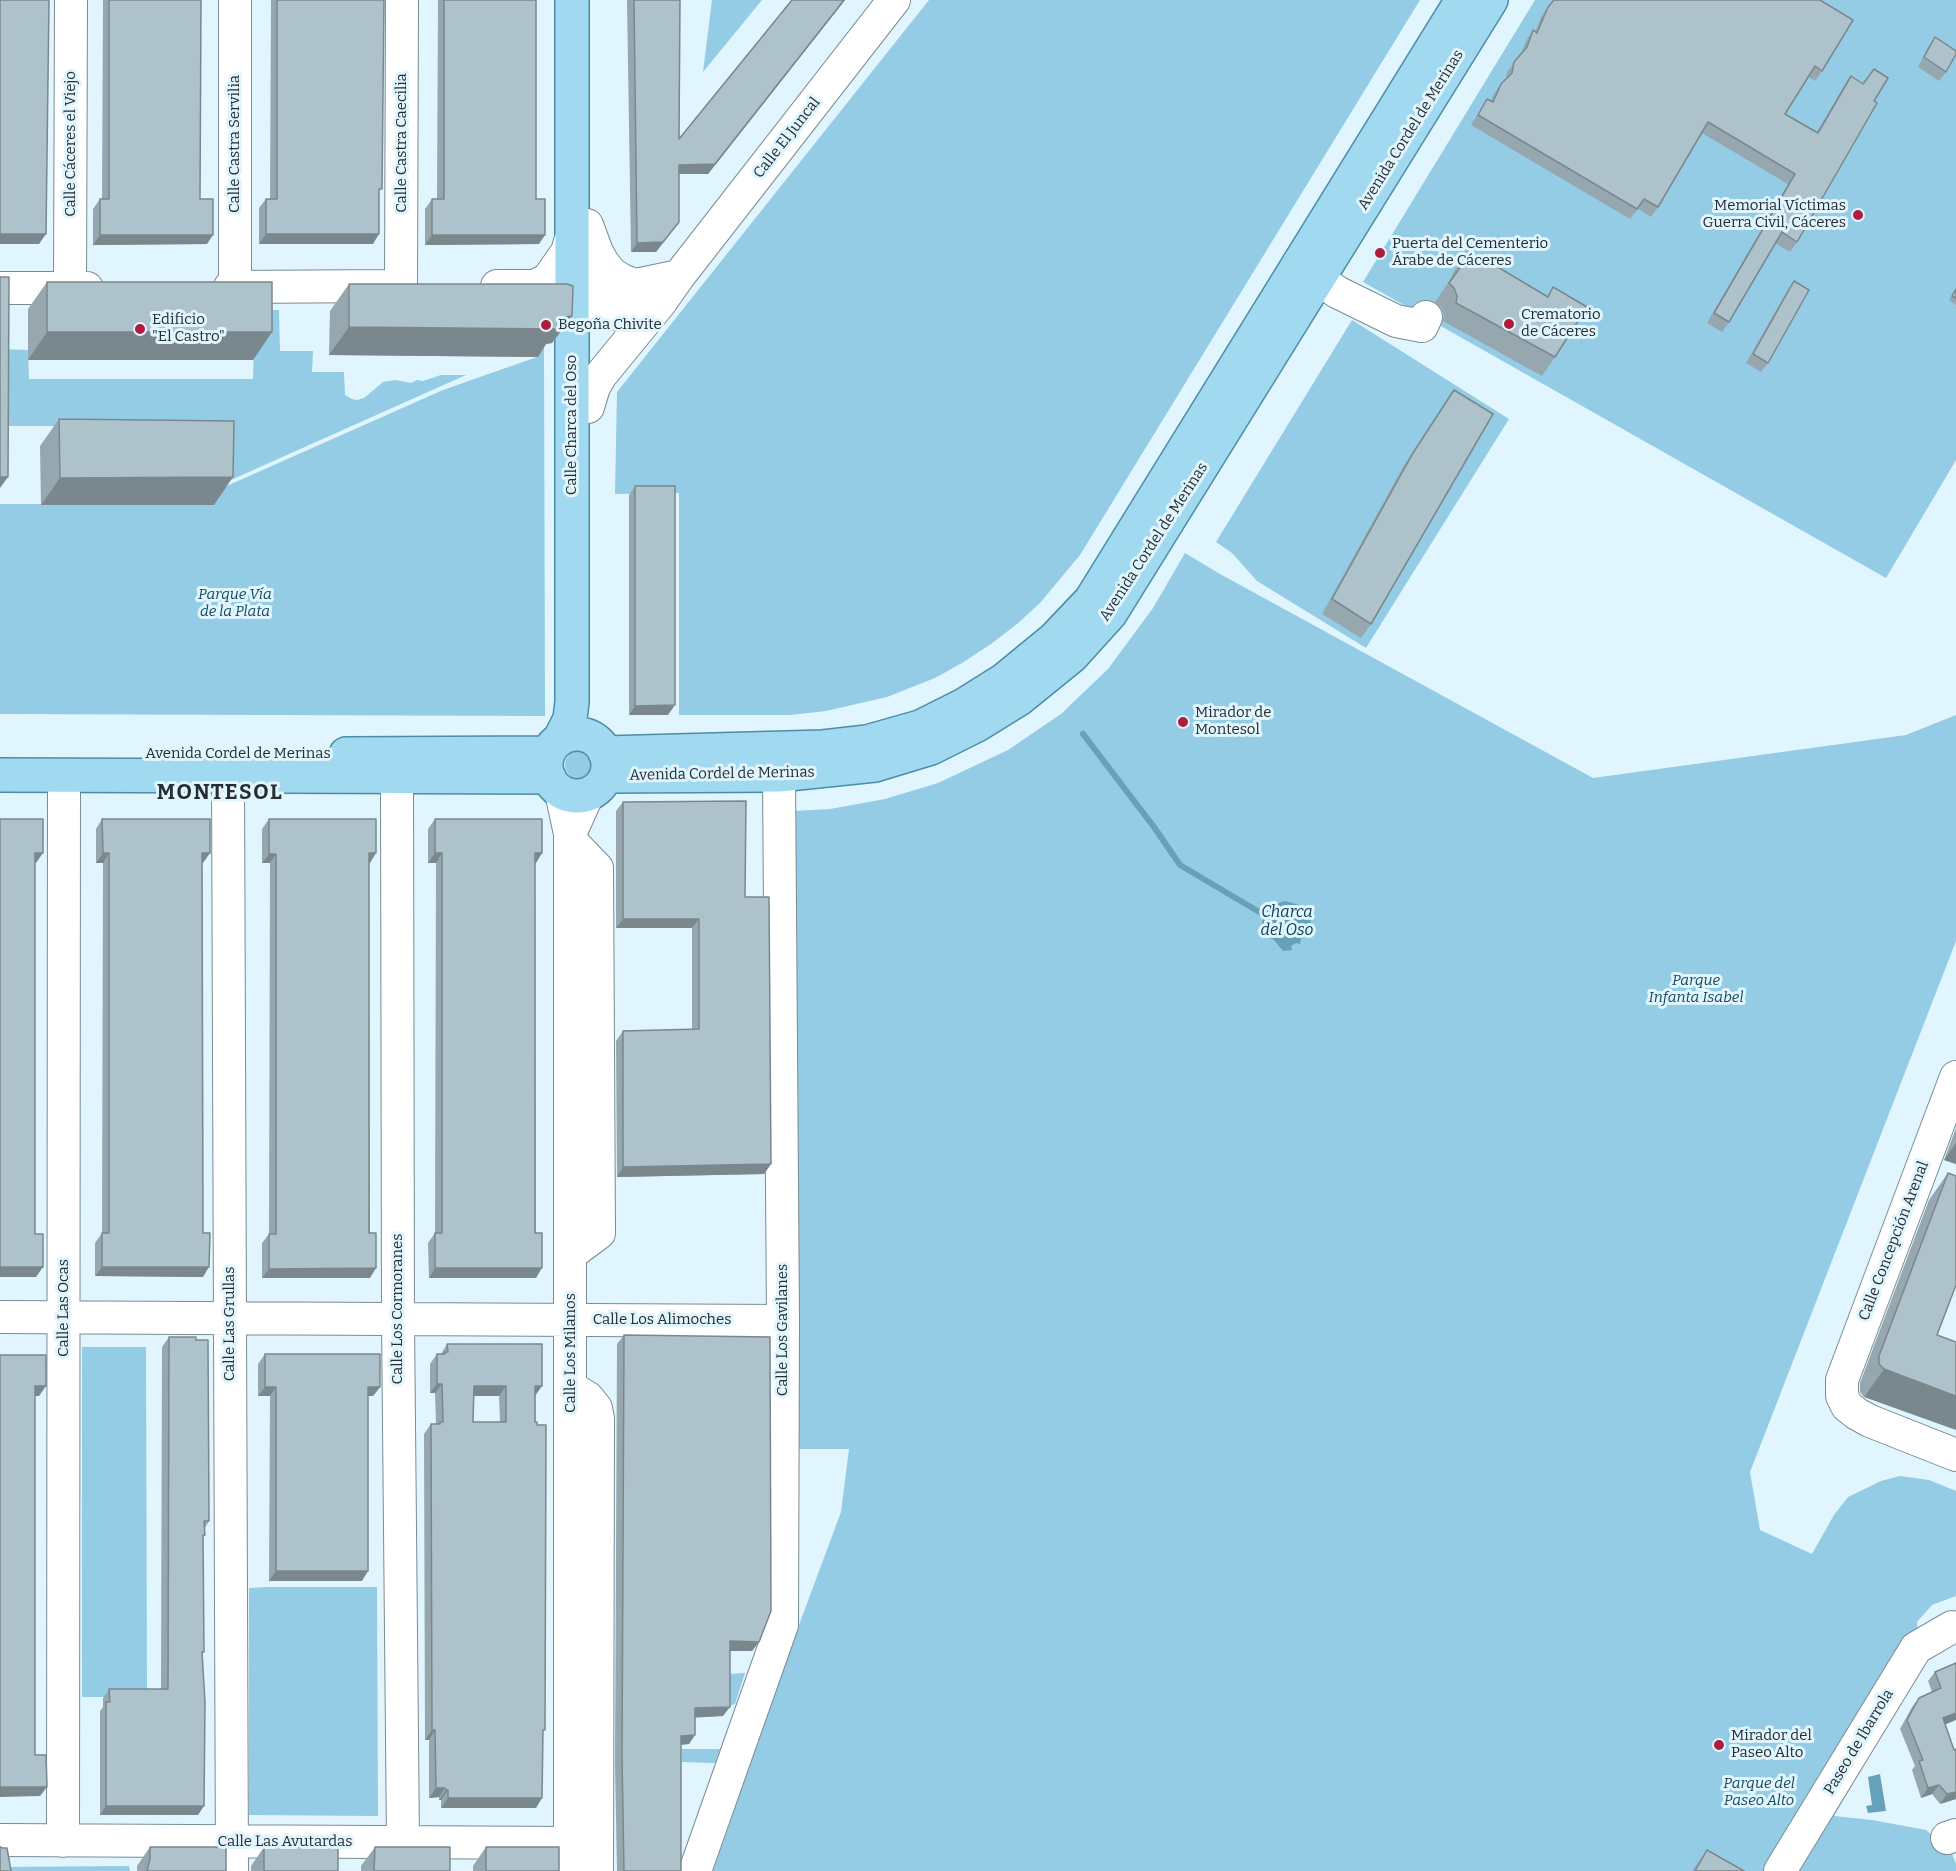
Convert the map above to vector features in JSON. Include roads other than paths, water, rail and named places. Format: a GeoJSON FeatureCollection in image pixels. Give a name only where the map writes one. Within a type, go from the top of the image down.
{"type":"FeatureCollection","features":[{"type":"Feature","properties":{"kind":"main road","name":"Calle Charca del Oso"},"geometry":{"type":"LineString","coordinates":[[572,0],[580,230]]}},
{"type":"Feature","properties":{"kind":"main road","name":"Calle Charca del Oso"},"geometry":{"type":"LineString","coordinates":[[576,765],[570,719],[572,702],[566,295],[580,230],[587,0]]}},
{"type":"Feature","properties":{"kind":"main road","name":"Avenida Cordel de Merinas"},"geometry":{"type":"LineString","coordinates":[[0,754],[576,765],[779,775],[875,765],[931,748],[977,725],[1019,699],[1072,656],[1110,614],[1462,0]]}},
{"type":"Feature","properties":{"kind":"main road","name":"Avenida Cordel de Merinas"},"geometry":{"type":"LineString","coordinates":[[0,775],[397,777],[576,765],[867,742],[920,727],[964,705],[1004,680],[1054,639],[1091,600],[1491,0]]}},
{"type":"Feature","properties":{"kind":"main road","name":"Calle Charca del Oso"},"geometry":{"type":"LineString","coordinates":[[566,295],[588,407],[590,728],[576,765]]}},
{"type":"Feature","properties":{"kind":"street","name":"Calle Cáceres el Viejo"},"geometry":{"type":"LineString","coordinates":[[70,288],[71,0]]}},
{"type":"Feature","properties":{"kind":"street","name":"Calle Castra Servilia"},"geometry":{"type":"LineString","coordinates":[[235,0],[235,287]]}},
{"type":"Feature","properties":{"kind":"street","name":"Calle Castra Caecilia"},"geometry":{"type":"LineString","coordinates":[[235,287],[412,286],[402,0]]}},
{"type":"Feature","properties":{"kind":"street","name":"Calle El Juncal"},"geometry":{"type":"LineString","coordinates":[[588,407],[594,387],[601,375],[660,303],[894,0]]}},
{"type":"Feature","properties":{"kind":"street"},"geometry":{"type":"LineString","coordinates":[[580,230],[612,274],[636,285]]}},
{"type":"Feature","properties":{"kind":"street"},"geometry":{"type":"LineString","coordinates":[[1308,272],[1337,292],[1396,321],[1422,326],[1425,318]]}},
{"type":"Feature","properties":{"kind":"street"},"geometry":{"type":"LineString","coordinates":[[566,295],[679,276]]}},
{"type":"Feature","properties":{"kind":"street"},"geometry":{"type":"LineString","coordinates":[[468,285],[566,295],[622,315],[660,303]]}},
{"type":"Feature","properties":{"kind":"street"},"geometry":{"type":"LineString","coordinates":[[200,288],[235,287]]}},
{"type":"Feature","properties":{"kind":"street"},"geometry":{"type":"LineString","coordinates":[[0,288],[118,288]]}},
{"type":"Feature","properties":{"kind":"street","name":"Calle Los Milanos"},"geometry":{"type":"LineString","coordinates":[[570,1857],[572,1253],[570,837],[576,765]]}},
{"type":"Feature","properties":{"kind":"street","name":"Calle Las Ocas"},"geometry":{"type":"LineString","coordinates":[[63,1841],[64,775]]}},
{"type":"Feature","properties":{"kind":"street","name":"Calle Los Gavilanes"},"geometry":{"type":"LineString","coordinates":[[695,1871],[782,1625],[783,1321],[779,775]]}},
{"type":"Feature","properties":{"kind":"street","name":"Calle Las Grullas"},"geometry":{"type":"LineString","coordinates":[[228,776],[231,1856]]}},
{"type":"Feature","properties":{"kind":"street","name":"Calle Los Cormoranes"},"geometry":{"type":"LineString","coordinates":[[397,777],[398,1319],[403,1842]]}},
{"type":"Feature","properties":{"kind":"street","name":"Calle Concepción Arenal"},"geometry":{"type":"LineString","coordinates":[[1956,1077],[1932,1183],[1842,1380],[1842,1396],[1847,1406],[1857,1414],[1956,1455]]}},
{"type":"Feature","properties":{"kind":"street","name":"Calle Los Alimoches"},"geometry":{"type":"LineString","coordinates":[[0,1317],[783,1321]]}},
{"type":"Feature","properties":{"kind":"street"},"geometry":{"type":"LineString","coordinates":[[570,1387],[588,1398],[596,1408],[598,1419],[597,1871]]}},
{"type":"Feature","properties":{"kind":"street","name":"Paseo de Ibarrola"},"geometry":{"type":"LineString","coordinates":[[1780,1871],[1916,1648],[1955,1623]]}},
{"type":"Feature","properties":{"kind":"street","name":"Calle Las Avutardas"},"geometry":{"type":"LineString","coordinates":[[0,1840],[63,1841],[231,1856],[403,1842],[570,1857]]}},
{"type":"Feature","properties":{"kind":"water","name":"Charca del Oso"},"geometry":{"type":"Polygon","coordinates":[[[1285,901],[1303,906],[1311,923],[1309,932],[1301,939],[1300,944],[1296,943],[1291,946],[1292,950],[1283,951],[1274,940],[1267,936],[1262,929],[1262,922],[1267,910],[1285,901]]]}},
{"type":"Feature","properties":{"kind":"water"},"geometry":{"type":"Polygon","coordinates":[[[1880,1774],[1886,1811],[1868,1813],[1866,1806],[1872,1805],[1868,1777],[1880,1774]]]}},
{"type":"Feature","properties":{"kind":"waterway"},"geometry":{"type":"LineString","coordinates":[[1083,734],[1180,865],[1266,916]]}},
{"type":"Feature","properties":{"kind":"place","name":"Memorial Víctimas Guerra Civil, Cáceres"},"geometry":{"type":"Point","coordinates":[1858,215]}},
{"type":"Feature","properties":{"kind":"place","name":"Puerta del Cementerio Árabe de Cáceres"},"geometry":{"type":"Point","coordinates":[1380,253]}},
{"type":"Feature","properties":{"kind":"place","name":"Crematorio de Cáceres"},"geometry":{"type":"Point","coordinates":[1509,324]}},
{"type":"Feature","properties":{"kind":"place","name":"Begoña Chivite"},"geometry":{"type":"Point","coordinates":[546,325]}},
{"type":"Feature","properties":{"kind":"place","name":"Edificio \"El Castro\""},"geometry":{"type":"Point","coordinates":[140,329]}},
{"type":"Feature","properties":{"kind":"place","name":"Mirador de Montesol"},"geometry":{"type":"Point","coordinates":[1183,722]}},
{"type":"Feature","properties":{"kind":"place","name":"Mirador del Paseo Alto"},"geometry":{"type":"Point","coordinates":[1719,1745]}},
{"type":"Feature","properties":{"kind":"district","name":"MONTESOL"},"geometry":{"type":"Point","coordinates":[220,793]}},
{"type":"Feature","properties":{"kind":"park label","name":"Parque Vía de la Plata"},"geometry":{"type":"Point","coordinates":[235,604]}},
{"type":"Feature","properties":{"kind":"park label","name":"Parque Infanta Isabel"},"geometry":{"type":"Point","coordinates":[1696,990]}},
{"type":"Feature","properties":{"kind":"park label","name":"Parque del Paseo Alto"},"geometry":{"type":"Point","coordinates":[1759,1792]}}]}
